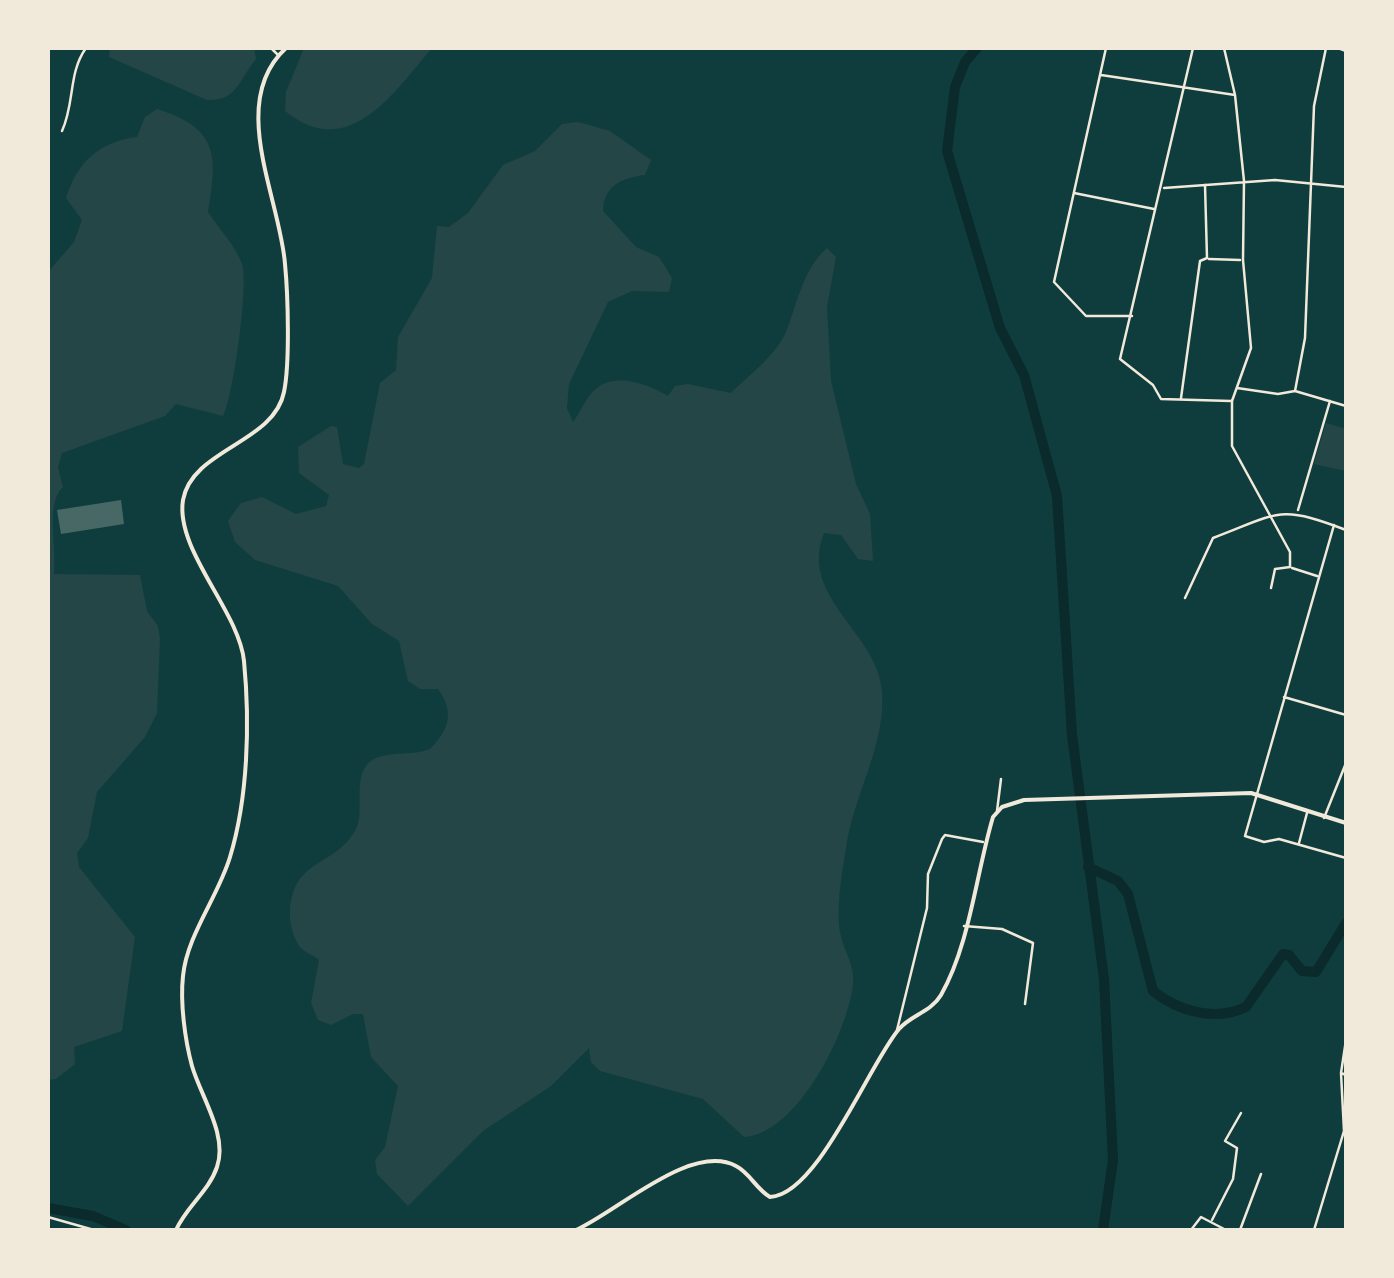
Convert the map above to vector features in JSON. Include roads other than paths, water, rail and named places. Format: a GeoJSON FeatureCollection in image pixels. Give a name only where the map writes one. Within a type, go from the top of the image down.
{"type":"FeatureCollection","features":[{"type":"Feature","properties":{"kind":"main road"},"geometry":{"type":"LineString","coordinates":[[176,1230],[213,1174],[219,1157],[218,1136],[190,1056],[183,975],[233,846],[242,789],[244,730],[242,651],[185,524],[183,500],[191,479],[267,420],[284,392],[285,261],[264,171],[260,93],[265,74],[286,48]]}},
{"type":"Feature","properties":{"kind":"main road"},"geometry":{"type":"LineString","coordinates":[[576,1230],[678,1169],[698,1162],[730,1163],[765,1195],[780,1196],[830,1144],[897,1032],[940,996],[997,811],[1031,800],[1251,793],[1346,824]]}},
{"type":"Feature","properties":{"kind":"street"},"geometry":{"type":"LineString","coordinates":[[62,130],[74,97],[75,69],[86,48]]}},
{"type":"Feature","properties":{"kind":"street"},"geometry":{"type":"LineString","coordinates":[[271,48],[278,55]]}},
{"type":"Feature","properties":{"kind":"street"},"geometry":{"type":"LineString","coordinates":[[1106,48],[1054,288],[1086,316],[1133,316]]}},
{"type":"Feature","properties":{"kind":"street"},"geometry":{"type":"LineString","coordinates":[[1193,48],[1120,359],[1153,385],[1160,399],[1232,402]]}},
{"type":"Feature","properties":{"kind":"street"},"geometry":{"type":"LineString","coordinates":[[1224,48],[1236,96],[1244,181],[1243,260],[1251,348],[1232,402],[1232,446],[1290,552],[1290,567]]}},
{"type":"Feature","properties":{"kind":"street"},"geometry":{"type":"LineString","coordinates":[[1295,391],[1305,338],[1314,106],[1326,48]]}},
{"type":"Feature","properties":{"kind":"street"},"geometry":{"type":"LineString","coordinates":[[1338,48],[1346,51]]}},
{"type":"Feature","properties":{"kind":"street"},"geometry":{"type":"LineString","coordinates":[[1100,75],[1236,96]]}},
{"type":"Feature","properties":{"kind":"street"},"geometry":{"type":"LineString","coordinates":[[1161,188],[1244,181],[1346,186]]}},
{"type":"Feature","properties":{"kind":"street"},"geometry":{"type":"LineString","coordinates":[[1206,185],[1207,258]]}},
{"type":"Feature","properties":{"kind":"street"},"geometry":{"type":"LineString","coordinates":[[1074,193],[1156,210]]}},
{"type":"Feature","properties":{"kind":"street"},"geometry":{"type":"LineString","coordinates":[[1181,399],[1200,260],[1243,260]]}},
{"type":"Feature","properties":{"kind":"street"},"geometry":{"type":"LineString","coordinates":[[1238,388],[1278,394],[1295,391],[1346,406]]}},
{"type":"Feature","properties":{"kind":"street"},"geometry":{"type":"LineString","coordinates":[[1297,512],[1330,402]]}},
{"type":"Feature","properties":{"kind":"street"},"geometry":{"type":"LineString","coordinates":[[1185,598],[1213,538],[1271,516],[1297,512],[1346,530]]}},
{"type":"Feature","properties":{"kind":"street"},"geometry":{"type":"LineString","coordinates":[[1334,525],[1256,790],[1247,840],[1279,839],[1346,858]]}},
{"type":"Feature","properties":{"kind":"street"},"geometry":{"type":"LineString","coordinates":[[1271,588],[1274,569],[1290,567],[1320,576]]}},
{"type":"Feature","properties":{"kind":"street"},"geometry":{"type":"LineString","coordinates":[[1282,696],[1346,715]]}},
{"type":"Feature","properties":{"kind":"street"},"geometry":{"type":"LineString","coordinates":[[1324,818],[1346,762]]}},
{"type":"Feature","properties":{"kind":"street"},"geometry":{"type":"LineString","coordinates":[[997,811],[1001,779]]}},
{"type":"Feature","properties":{"kind":"street"},"geometry":{"type":"LineString","coordinates":[[1298,844],[1307,813]]}},
{"type":"Feature","properties":{"kind":"street"},"geometry":{"type":"LineString","coordinates":[[897,1032],[927,908],[928,874],[937,850],[945,835],[985,842]]}},
{"type":"Feature","properties":{"kind":"street"},"geometry":{"type":"LineString","coordinates":[[964,926],[1002,929],[1033,942],[1025,1004]]}},
{"type":"Feature","properties":{"kind":"street"},"geometry":{"type":"LineString","coordinates":[[1314,1230],[1344,1130],[1346,1040]]}},
{"type":"Feature","properties":{"kind":"street"},"geometry":{"type":"LineString","coordinates":[[1212,1220],[1233,1179],[1237,1148],[1224,1141],[1240,1112]]}},
{"type":"Feature","properties":{"kind":"street"},"geometry":{"type":"LineString","coordinates":[[1240,1230],[1260,1174]]}},
{"type":"Feature","properties":{"kind":"street"},"geometry":{"type":"LineString","coordinates":[[48,1217],[94,1230]]}},
{"type":"Feature","properties":{"kind":"street"},"geometry":{"type":"LineString","coordinates":[[1191,1230],[1201,1217],[1226,1230]]}},
{"type":"Feature","properties":{"kind":"waterway"},"geometry":{"type":"LineString","coordinates":[[977,48],[965,62],[955,87],[947,151],[1000,328],[1024,375],[1057,496],[1072,735],[1104,979],[1113,1160],[1103,1230]]}},
{"type":"Feature","properties":{"kind":"waterway"},"geometry":{"type":"LineString","coordinates":[[1088,867],[1118,881],[1128,894],[1153,991],[1197,1012],[1222,1014],[1246,1007],[1283,954],[1289,955],[1302,971],[1316,972],[1346,923]]}},
{"type":"Feature","properties":{"kind":"waterway"},"geometry":{"type":"LineString","coordinates":[[48,1208],[93,1216],[126,1230]]}}]}
